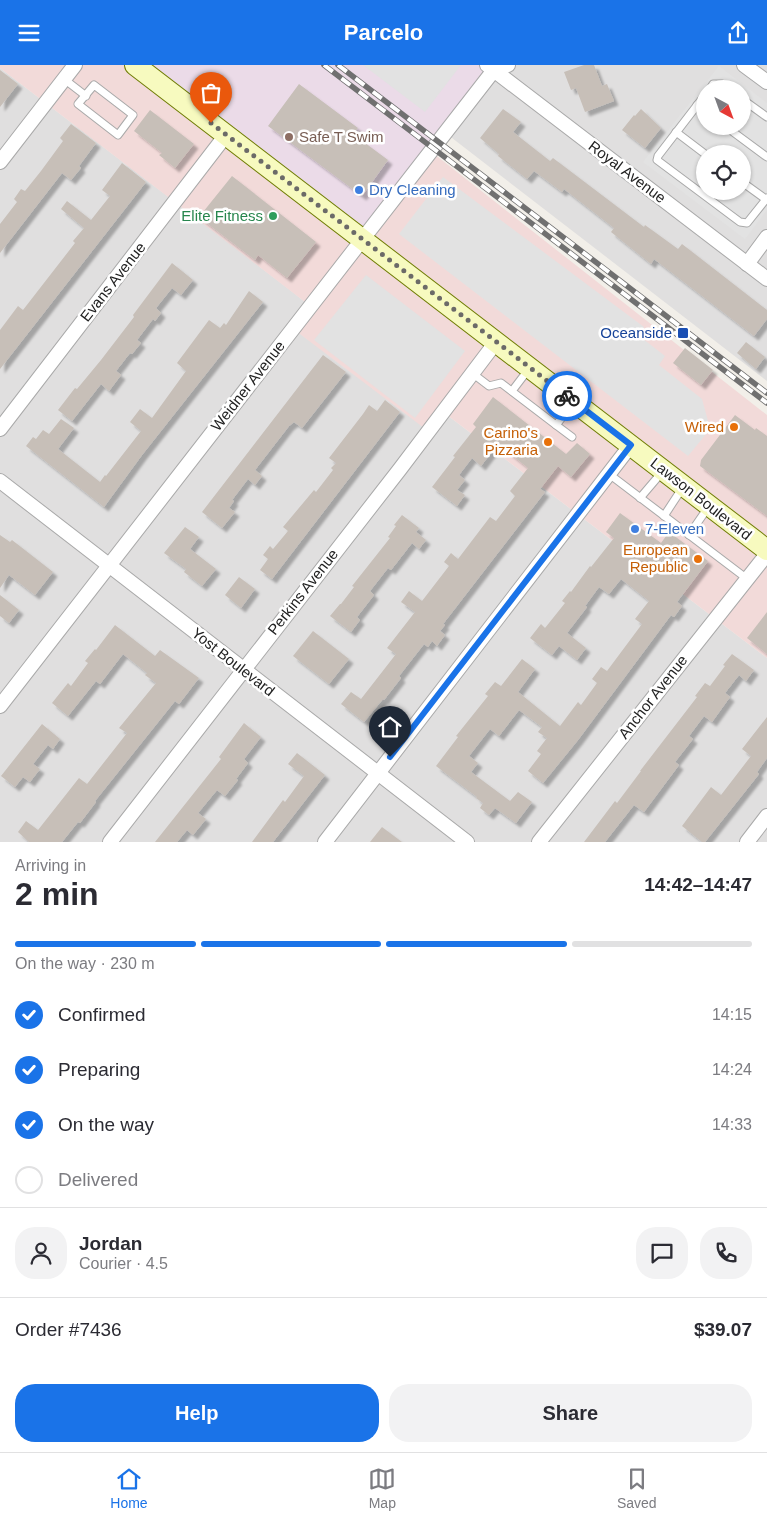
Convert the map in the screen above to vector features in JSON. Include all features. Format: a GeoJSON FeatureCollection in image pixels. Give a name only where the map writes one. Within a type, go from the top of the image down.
{"type":"FeatureCollection","features":[{"type":"Feature","properties":{"kind":"main road","name":"Lawson Boulevard"},"geometry":{"type":"LineString","coordinates":[[135,65],[767,550]]}},
{"type":"Feature","properties":{"kind":"street"},"geometry":{"type":"LineString","coordinates":[[492,67],[508,65]]}},
{"type":"Feature","properties":{"kind":"street"},"geometry":{"type":"LineString","coordinates":[[744,65],[767,83]]}},
{"type":"Feature","properties":{"kind":"street","name":"Weidner Avenue"},"geometry":{"type":"LineString","coordinates":[[0,706],[362,239],[492,67]]}},
{"type":"Feature","properties":{"kind":"street","name":"Royal Avenue"},"geometry":{"type":"LineString","coordinates":[[492,67],[767,279]]}},
{"type":"Feature","properties":{"kind":"street"},"geometry":{"type":"LineString","coordinates":[[0,162],[67,70]]}},
{"type":"Feature","properties":{"kind":"street","name":"Evans Avenue"},"geometry":{"type":"LineString","coordinates":[[0,429],[226,135]]}},
{"type":"Feature","properties":{"kind":"street"},"geometry":{"type":"LineString","coordinates":[[747,264],[767,237]]}},
{"type":"Feature","properties":{"kind":"street","name":"Perkins Avenue"},"geometry":{"type":"LineString","coordinates":[[110,842],[400,469],[496,342]]}},
{"type":"Feature","properties":{"kind":"street"},"geometry":{"type":"LineString","coordinates":[[325,842],[631,445]]}},
{"type":"Feature","properties":{"kind":"street","name":"Yost Boulevard"},"geometry":{"type":"LineString","coordinates":[[0,481],[467,842]]}},
{"type":"Feature","properties":{"kind":"street","name":"Anchor Avenue"},"geometry":{"type":"LineString","coordinates":[[540,842],[746,578],[767,554]]}},
{"type":"Feature","properties":{"kind":"street"},"geometry":{"type":"LineString","coordinates":[[746,842],[767,816]]}},
{"type":"Feature","properties":{"kind":"lane"},"geometry":{"type":"LineString","coordinates":[[67,70],[86,95]]}},
{"type":"Feature","properties":{"kind":"lane"},"geometry":{"type":"LineString","coordinates":[[94,85],[133,115],[118,135],[78,105],[86,95],[94,85]]}},
{"type":"Feature","properties":{"kind":"lane"},"geometry":{"type":"LineString","coordinates":[[751,105],[767,117]]}},
{"type":"Feature","properties":{"kind":"lane"},"geometry":{"type":"LineString","coordinates":[[696,106],[657,160],[740,222],[747,223],[767,199],[751,188]]}},
{"type":"Feature","properties":{"kind":"lane"},"geometry":{"type":"LineString","coordinates":[[676,133],[696,147]]}},
{"type":"Feature","properties":{"kind":"lane"},"geometry":{"type":"LineString","coordinates":[[737,135],[767,157]]}},
{"type":"Feature","properties":{"kind":"lane"},"geometry":{"type":"LineString","coordinates":[[512,391],[530,368]]}},
{"type":"Feature","properties":{"kind":"lane"},"geometry":{"type":"LineString","coordinates":[[472,373],[489,386],[502,383],[572,437]]}},
{"type":"Feature","properties":{"kind":"lane"},"geometry":{"type":"LineString","coordinates":[[556,425],[574,402]]}},
{"type":"Feature","properties":{"kind":"lane"},"geometry":{"type":"LineString","coordinates":[[640,498],[664,470]]}},
{"type":"Feature","properties":{"kind":"lane"},"geometry":{"type":"LineString","coordinates":[[609,474],[746,578]]}},
{"type":"Feature","properties":{"kind":"lane"},"geometry":{"type":"LineString","coordinates":[[664,516],[684,486]]}},
{"type":"Feature","properties":{"kind":"lane"},"geometry":{"type":"LineString","coordinates":[[689,535],[710,505]]}},
{"type":"Feature","properties":{"kind":"shaded area"},"geometry":{"type":"Polygon","coordinates":[[[0,65],[134,65],[429,150],[767,415],[767,658],[447,415],[432,434],[288,325],[305,302],[0,68],[0,65]]]}},
{"type":"Feature","properties":{"kind":"shaded area"},"geometry":{"type":"Polygon","coordinates":[[[134,65],[480,65],[489,72],[360,235],[134,65]]]}},
{"type":"Feature","properties":{"kind":"shaded area"},"geometry":{"type":"Polygon","coordinates":[[[363,65],[461,65],[425,112],[363,65]]]}},
{"type":"Feature","properties":{"kind":"shaded area"},"geometry":{"type":"Polygon","coordinates":[[[480,65],[767,65],[767,381],[443,131],[480,65]]]}},
{"type":"Feature","properties":{"kind":"shaded area"},"geometry":{"type":"Polygon","coordinates":[[[719,66],[737,80],[708,80],[719,66]]]}},
{"type":"Feature","properties":{"kind":"shaded area"},"geometry":{"type":"Polygon","coordinates":[[[0,68],[290,290],[447,415],[767,658],[767,842],[0,842],[0,68]]]}},
{"type":"Feature","properties":{"kind":"shaded area"},"geometry":{"type":"Polygon","coordinates":[[[751,91],[767,103],[767,210],[745,239],[643,162],[696,95],[696,135],[751,135],[751,91]]]}},
{"type":"Feature","properties":{"kind":"shaded area"},"geometry":{"type":"Polygon","coordinates":[[[443,177],[644,327],[638,335],[665,356],[659,365],[702,399],[708,421],[707,433],[688,456],[399,234],[443,177]]]}},
{"type":"Feature","properties":{"kind":"shaded area"},"geometry":{"type":"Polygon","coordinates":[[[366,275],[465,351],[415,418],[314,340],[366,275]]]}},
{"type":"Feature","properties":{"kind":"building"},"geometry":{"type":"Polygon","coordinates":[[[584,65],[594,65],[602,86],[607,84],[614,101],[585,112],[576,88],[571,90],[564,72],[584,65]]]}},
{"type":"Feature","properties":{"kind":"building"},"geometry":{"type":"Polygon","coordinates":[[[0,70],[18,84],[0,107],[0,70]]]}},
{"type":"Feature","properties":{"kind":"building"},"geometry":{"type":"Polygon","coordinates":[[[299,84],[358,128],[353,134],[388,160],[362,196],[268,126],[299,84]]]}},
{"type":"Feature","properties":{"kind":"building"},"geometry":{"type":"Polygon","coordinates":[[[503,109],[521,122],[513,132],[550,161],[553,158],[644,227],[645,225],[678,249],[682,244],[767,310],[767,319],[754,336],[654,259],[651,264],[611,232],[614,228],[564,189],[562,192],[534,171],[527,179],[498,156],[499,154],[480,138],[503,109]]]}},
{"type":"Feature","properties":{"kind":"building"},"geometry":{"type":"Polygon","coordinates":[[[641,109],[661,128],[645,148],[622,130],[641,109]]]}},
{"type":"Feature","properties":{"kind":"building"},"geometry":{"type":"Polygon","coordinates":[[[150,110],[194,144],[175,168],[159,155],[162,153],[134,131],[150,110]]]}},
{"type":"Feature","properties":{"kind":"building"},"geometry":{"type":"Polygon","coordinates":[[[71,124],[96,143],[79,166],[81,168],[71,180],[62,173],[0,253],[0,224],[17,202],[14,199],[21,189],[25,191],[63,141],[60,138],[71,124]]]}},
{"type":"Feature","properties":{"kind":"building"},"geometry":{"type":"Polygon","coordinates":[[[122,163],[146,182],[0,369],[0,330],[18,306],[23,310],[75,243],[73,241],[84,228],[61,209],[67,201],[91,220],[110,196],[102,190],[122,163]]]}},
{"type":"Feature","properties":{"kind":"building"},"geometry":{"type":"Polygon","coordinates":[[[232,176],[316,242],[287,278],[258,255],[255,260],[199,217],[232,176]]]}},
{"type":"Feature","properties":{"kind":"building"},"geometry":{"type":"Polygon","coordinates":[[[172,263],[193,280],[181,295],[172,288],[156,308],[161,313],[155,321],[153,319],[137,340],[141,343],[132,354],[130,353],[116,371],[121,375],[109,391],[101,384],[72,421],[58,410],[101,360],[172,263]]]}},
{"type":"Feature","properties":{"kind":"building"},"geometry":{"type":"Polygon","coordinates":[[[249,291],[263,302],[142,455],[104,507],[26,446],[33,437],[36,439],[43,430],[49,434],[61,419],[74,428],[58,449],[100,482],[141,431],[130,422],[140,409],[152,418],[186,371],[177,363],[209,320],[220,328],[224,323],[226,325],[249,291]]]}},
{"type":"Feature","properties":{"kind":"building"},"geometry":{"type":"Polygon","coordinates":[[[746,342],[765,357],[756,369],[737,353],[746,342]]]}},
{"type":"Feature","properties":{"kind":"building"},"geometry":{"type":"Polygon","coordinates":[[[685,348],[713,370],[701,385],[673,363],[685,348]]]}},
{"type":"Feature","properties":{"kind":"building"},"geometry":{"type":"Polygon","coordinates":[[[323,355],[346,372],[302,428],[294,422],[289,426],[255,470],[262,476],[255,485],[248,479],[232,500],[234,501],[229,508],[235,512],[222,528],[202,512],[323,355]]]}},
{"type":"Feature","properties":{"kind":"building"},"geometry":{"type":"Polygon","coordinates":[[[493,397],[566,454],[577,443],[590,454],[571,477],[558,466],[540,489],[545,492],[443,624],[445,625],[440,631],[445,635],[437,646],[432,641],[428,647],[424,644],[399,676],[401,678],[364,722],[341,704],[351,692],[361,699],[396,654],[387,648],[415,612],[401,602],[409,591],[422,601],[449,566],[444,562],[451,553],[458,559],[490,517],[496,521],[515,496],[510,491],[528,468],[498,444],[481,466],[472,458],[459,475],[465,480],[457,490],[465,495],[457,506],[432,487],[476,427],[473,424],[493,397]]]}},
{"type":"Feature","properties":{"kind":"building"},"geometry":{"type":"Polygon","coordinates":[[[385,400],[400,412],[272,579],[260,570],[268,559],[263,555],[270,546],[273,549],[288,531],[283,527],[314,490],[316,492],[333,470],[331,468],[336,463],[329,458],[369,405],[377,411],[385,400]]]}},
{"type":"Feature","properties":{"kind":"building"},"geometry":{"type":"Polygon","coordinates":[[[735,415],[755,430],[756,428],[767,436],[767,516],[700,466],[701,460],[735,415]]]}},
{"type":"Feature","properties":{"kind":"building"},"geometry":{"type":"Polygon","coordinates":[[[620,513],[661,543],[669,532],[708,561],[677,602],[682,606],[674,617],[671,615],[578,740],[543,783],[528,771],[541,754],[537,751],[547,738],[538,732],[542,727],[519,710],[499,736],[490,729],[469,756],[478,763],[471,772],[510,801],[518,792],[532,802],[516,823],[495,808],[489,815],[480,808],[483,803],[477,797],[436,766],[458,737],[456,736],[488,696],[485,694],[495,682],[501,686],[522,659],[535,669],[518,692],[560,726],[578,702],[581,705],[597,683],[592,679],[601,667],[607,671],[642,624],[635,619],[649,601],[621,579],[609,594],[599,587],[585,606],[587,607],[567,633],[586,648],[577,660],[559,646],[552,655],[530,638],[541,624],[545,628],[565,603],[562,601],[614,538],[606,532],[620,513]]]}},
{"type":"Feature","properties":{"kind":"building"},"geometry":{"type":"Polygon","coordinates":[[[402,515],[419,528],[416,532],[426,540],[419,549],[412,543],[391,570],[388,568],[370,591],[374,595],[357,617],[360,620],[351,632],[330,616],[390,538],[388,537],[396,526],[394,525],[402,515]]]}},
{"type":"Feature","properties":{"kind":"building"},"geometry":{"type":"Polygon","coordinates":[[[185,527],[199,537],[190,549],[216,569],[202,586],[184,572],[186,569],[164,553],[185,527]]]}},
{"type":"Feature","properties":{"kind":"building"},"geometry":{"type":"Polygon","coordinates":[[[0,535],[10,542],[12,540],[53,572],[35,595],[9,575],[0,588],[0,535]]]}},
{"type":"Feature","properties":{"kind":"building"},"geometry":{"type":"Polygon","coordinates":[[[239,577],[255,589],[241,608],[225,595],[239,577]]]}},
{"type":"Feature","properties":{"kind":"building"},"geometry":{"type":"Polygon","coordinates":[[[0,595],[19,610],[9,623],[0,616],[0,595]]]}},
{"type":"Feature","properties":{"kind":"building"},"geometry":{"type":"Polygon","coordinates":[[[767,612],[767,654],[747,638],[767,612]]]}},
{"type":"Feature","properties":{"kind":"building"},"geometry":{"type":"Polygon","coordinates":[[[115,625],[155,656],[160,650],[199,678],[179,704],[175,701],[95,801],[80,823],[78,822],[62,842],[29,842],[18,832],[26,821],[38,830],[79,778],[87,784],[127,733],[119,728],[156,683],[145,675],[147,673],[123,654],[100,684],[96,681],[68,716],[52,703],[68,683],[71,686],[88,663],[85,661],[115,625]]]}},
{"type":"Feature","properties":{"kind":"building"},"geometry":{"type":"Polygon","coordinates":[[[313,631],[349,659],[329,684],[293,656],[313,631]]]}},
{"type":"Feature","properties":{"kind":"building"},"geometry":{"type":"Polygon","coordinates":[[[732,654],[754,670],[746,681],[739,675],[725,693],[730,697],[712,722],[704,716],[689,736],[693,739],[675,762],[679,765],[644,812],[634,805],[605,842],[584,842],[615,801],[617,803],[697,697],[695,696],[705,683],[710,686],[732,654]]]}},
{"type":"Feature","properties":{"kind":"building"},"geometry":{"type":"Polygon","coordinates":[[[767,717],[767,758],[757,772],[759,774],[705,842],[702,842],[682,826],[711,787],[721,795],[751,756],[742,749],[767,717]]]}},
{"type":"Feature","properties":{"kind":"building"},"geometry":{"type":"Polygon","coordinates":[[[244,723],[261,737],[244,759],[248,763],[236,779],[238,780],[225,796],[217,790],[198,813],[206,819],[193,835],[187,830],[177,842],[155,842],[221,759],[219,757],[244,723]]]}},
{"type":"Feature","properties":{"kind":"building"},"geometry":{"type":"Polygon","coordinates":[[[42,724],[60,739],[53,749],[48,745],[33,764],[40,769],[30,782],[23,777],[15,787],[1,776],[42,724]]]}},
{"type":"Feature","properties":{"kind":"building"},"geometry":{"type":"Polygon","coordinates":[[[297,753],[325,775],[273,842],[252,842],[283,800],[285,802],[304,776],[288,764],[297,753]]]}},
{"type":"Feature","properties":{"kind":"building"},"geometry":{"type":"Polygon","coordinates":[[[382,827],[402,842],[370,842],[382,827]]]}},
{"type":"Feature","properties":{"kind":"railway"},"geometry":{"type":"LineString","coordinates":[[324,65],[767,403]]}},
{"type":"Feature","properties":{"kind":"railway"},"geometry":{"type":"LineString","coordinates":[[338,65],[767,393]]}},
{"type":"Feature","properties":{"kind":"way so far"},"geometry":{"type":"LineString","coordinates":[[211,123],[567,396]]}},
{"type":"Feature","properties":{"kind":"place","name":"Safe T Swim"},"geometry":{"type":"Point","coordinates":[289,137]}},
{"type":"Feature","properties":{"kind":"place","name":"Dry Cleaning"},"geometry":{"type":"Point","coordinates":[359,190]}},
{"type":"Feature","properties":{"kind":"place","name":"Elite Fitness"},"geometry":{"type":"Point","coordinates":[273,216]}},
{"type":"Feature","properties":{"kind":"place","name":"Oceanside"},"geometry":{"type":"Point","coordinates":[683,333]}},
{"type":"Feature","properties":{"kind":"place","name":"Wired"},"geometry":{"type":"Point","coordinates":[734,427]}},
{"type":"Feature","properties":{"kind":"place","name":"Carino's Pizzaria"},"geometry":{"type":"Point","coordinates":[548,442]}},
{"type":"Feature","properties":{"kind":"place","name":"7-Eleven"},"geometry":{"type":"Point","coordinates":[635,529]}},
{"type":"Feature","properties":{"kind":"place","name":"European Republic"},"geometry":{"type":"Point","coordinates":[698,559]}},
{"type":"Feature","properties":{"kind":"route"},"geometry":{"type":"LineString","coordinates":[[390,757],[631,445],[567,396]]}}]}
